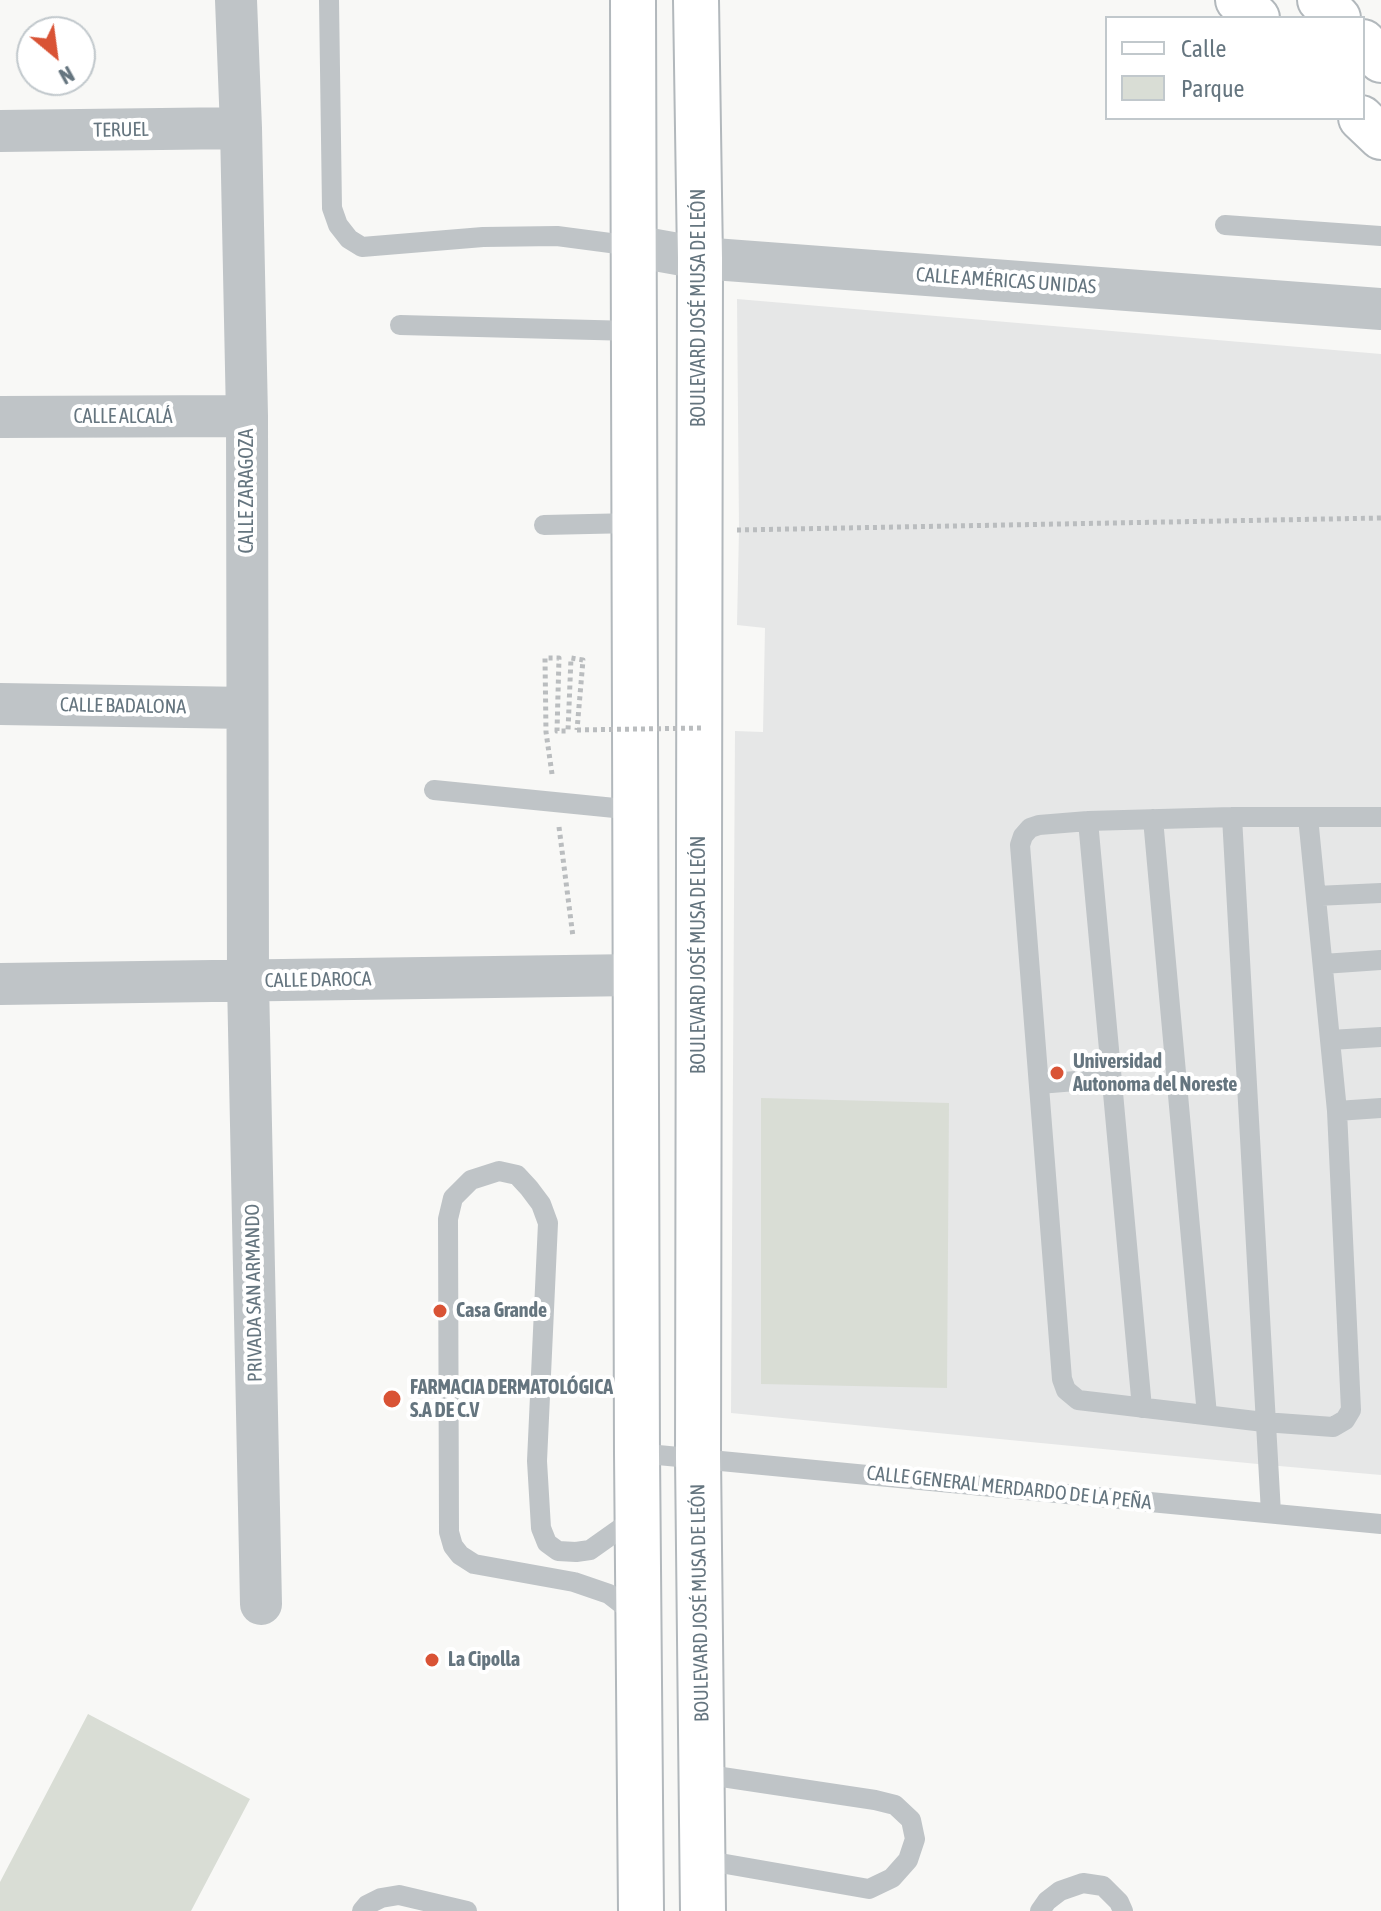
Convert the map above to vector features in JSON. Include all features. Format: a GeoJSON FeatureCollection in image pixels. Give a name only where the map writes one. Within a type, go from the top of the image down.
{"type":"FeatureCollection","features":[{"type":"Feature","properties":{"kind":"main road"},"geometry":{"type":"LineString","coordinates":[[633,0],[641,1911]]}},
{"type":"Feature","properties":{"kind":"main road","name":"BOULEVARD JOSÉ MUSA DE LEÓN"},"geometry":{"type":"LineString","coordinates":[[696,0],[700,258],[698,1457],[703,1911]]}},
{"type":"Feature","properties":{"kind":"main road"},"geometry":{"type":"LineString","coordinates":[[1238,0],[1255,16]]}},
{"type":"Feature","properties":{"kind":"main road"},"geometry":{"type":"LineString","coordinates":[[1320,0],[1336,16]]}},
{"type":"Feature","properties":{"kind":"main road"},"geometry":{"type":"LineString","coordinates":[[1365,44],[1381,60]]}},
{"type":"Feature","properties":{"kind":"main road"},"geometry":{"type":"LineString","coordinates":[[1363,120],[1381,137]]}},
{"type":"Feature","properties":{"kind":"street","name":"CALLE ZARAGOZA"},"geometry":{"type":"LineString","coordinates":[[236,0],[247,416],[248,981]]}},
{"type":"Feature","properties":{"kind":"street","name":"TERUEL"},"geometry":{"type":"LineString","coordinates":[[0,131],[241,128]]}},
{"type":"Feature","properties":{"kind":"street","name":"CALLE AMÉRICAS UNIDAS"},"geometry":{"type":"LineString","coordinates":[[633,246],[700,258],[1381,309]]}},
{"type":"Feature","properties":{"kind":"street","name":"CALLE ALCALÁ"},"geometry":{"type":"LineString","coordinates":[[0,417],[247,416]]}},
{"type":"Feature","properties":{"kind":"street","name":"CALLE BADALONA"},"geometry":{"type":"LineString","coordinates":[[0,704],[247,708]]}},
{"type":"Feature","properties":{"kind":"street","name":"CALLE DAROCA"},"geometry":{"type":"LineString","coordinates":[[0,984],[636,975]]}},
{"type":"Feature","properties":{"kind":"street","name":"PRIVADA SAN ARMANDO"},"geometry":{"type":"LineString","coordinates":[[248,981],[261,1604]]}},
{"type":"Feature","properties":{"kind":"lane"},"geometry":{"type":"LineString","coordinates":[[329,0],[332,208],[338,225],[349,239],[362,247],[483,237],[557,236],[633,246]]}},
{"type":"Feature","properties":{"kind":"lane"},"geometry":{"type":"LineString","coordinates":[[1225,225],[1381,236]]}},
{"type":"Feature","properties":{"kind":"lane"},"geometry":{"type":"LineString","coordinates":[[400,325],[633,331]]}},
{"type":"Feature","properties":{"kind":"lane"},"geometry":{"type":"LineString","coordinates":[[544,525],[634,523]]}},
{"type":"Feature","properties":{"kind":"lane"},"geometry":{"type":"LineString","coordinates":[[434,790],[635,810]]}},
{"type":"Feature","properties":{"kind":"lane"},"geometry":{"type":"LineString","coordinates":[[1308,817],[1337,1111],[1351,1410],[1345,1420],[1333,1427],[1078,1400],[1066,1390],[1062,1379],[1020,845],[1023,836],[1030,828],[1039,825],[1088,821],[1232,817],[1308,817],[1381,817]]}},
{"type":"Feature","properties":{"kind":"lane"},"geometry":{"type":"LineString","coordinates":[[1232,817],[1271,1513]]}},
{"type":"Feature","properties":{"kind":"lane"},"geometry":{"type":"LineString","coordinates":[[1153,819],[1207,1415]]}},
{"type":"Feature","properties":{"kind":"lane"},"geometry":{"type":"LineString","coordinates":[[1088,821],[1142,1408]]}},
{"type":"Feature","properties":{"kind":"lane"},"geometry":{"type":"LineString","coordinates":[[1316,896],[1381,893]]}},
{"type":"Feature","properties":{"kind":"lane"},"geometry":{"type":"LineString","coordinates":[[1323,964],[1381,960]]}},
{"type":"Feature","properties":{"kind":"lane"},"geometry":{"type":"LineString","coordinates":[[1330,1040],[1381,1037]]}},
{"type":"Feature","properties":{"kind":"lane"},"geometry":{"type":"LineString","coordinates":[[1039,1084],[1112,1078]]}},
{"type":"Feature","properties":{"kind":"lane"},"geometry":{"type":"LineString","coordinates":[[1337,1111],[1381,1108]]}},
{"type":"Feature","properties":{"kind":"lane"},"geometry":{"type":"LineString","coordinates":[[638,1516],[590,1550],[558,1551],[547,1543],[541,1528],[537,1461],[548,1223],[541,1204],[517,1175],[499,1171],[471,1180],[453,1198],[448,1219],[449,1532],[453,1546],[474,1564],[574,1582],[609,1594],[639,1618]]}},
{"type":"Feature","properties":{"kind":"lane","name":"CALLE GENERAL MERDARDO DE LA PEÑA"},"geometry":{"type":"LineString","coordinates":[[637,1453],[1381,1524]]}},
{"type":"Feature","properties":{"kind":"lane"},"geometry":{"type":"LineString","coordinates":[[702,1774],[895,1805],[911,1820],[915,1839],[908,1860],[892,1878],[869,1889],[703,1860]]}},
{"type":"Feature","properties":{"kind":"lane"},"geometry":{"type":"LineString","coordinates":[[1040,1911],[1060,1891],[1083,1883],[1103,1886],[1119,1902],[1123,1911]]}},
{"type":"Feature","properties":{"kind":"lane"},"geometry":{"type":"LineString","coordinates":[[362,1911],[381,1898],[399,1895],[467,1911]]}},
{"type":"Feature","properties":{"kind":"path"},"geometry":{"type":"LineString","coordinates":[[700,529],[1381,518]]}},
{"type":"Feature","properties":{"kind":"path"},"geometry":{"type":"LineString","coordinates":[[578,975],[546,732],[545,658],[559,658],[557,731],[568,731],[571,658],[583,660],[577,730],[702,728]]}},
{"type":"Feature","properties":{"kind":"shaded area","name":"Universidad Autonoma del Noreste"},"geometry":{"type":"Polygon","coordinates":[[[737,299],[1381,354],[1381,1475],[731,1413],[735,731],[763,732],[765,628],[737,625],[737,299]]]}},
{"type":"Feature","properties":{"kind":"green space"},"geometry":{"type":"Polygon","coordinates":[[[761,1098],[949,1103],[947,1388],[761,1384],[761,1098]]]}},
{"type":"Feature","properties":{"kind":"green space"},"geometry":{"type":"Polygon","coordinates":[[[88,1714],[250,1799],[191,1911],[0,1911],[0,1882],[88,1714]]]}},
{"type":"Feature","properties":{"kind":"place","name":"Universidad Autonoma del Noreste"},"geometry":{"type":"Point","coordinates":[1057,1073]}},
{"type":"Feature","properties":{"kind":"place","name":"Casa Grande"},"geometry":{"type":"Point","coordinates":[440,1311]}},
{"type":"Feature","properties":{"kind":"place","name":"FARMACIA DERMATOLÓGICA S.A DE C.V"},"geometry":{"type":"Point","coordinates":[392,1399]}},
{"type":"Feature","properties":{"kind":"place","name":"La Cipolla"},"geometry":{"type":"Point","coordinates":[432,1660]}}]}
